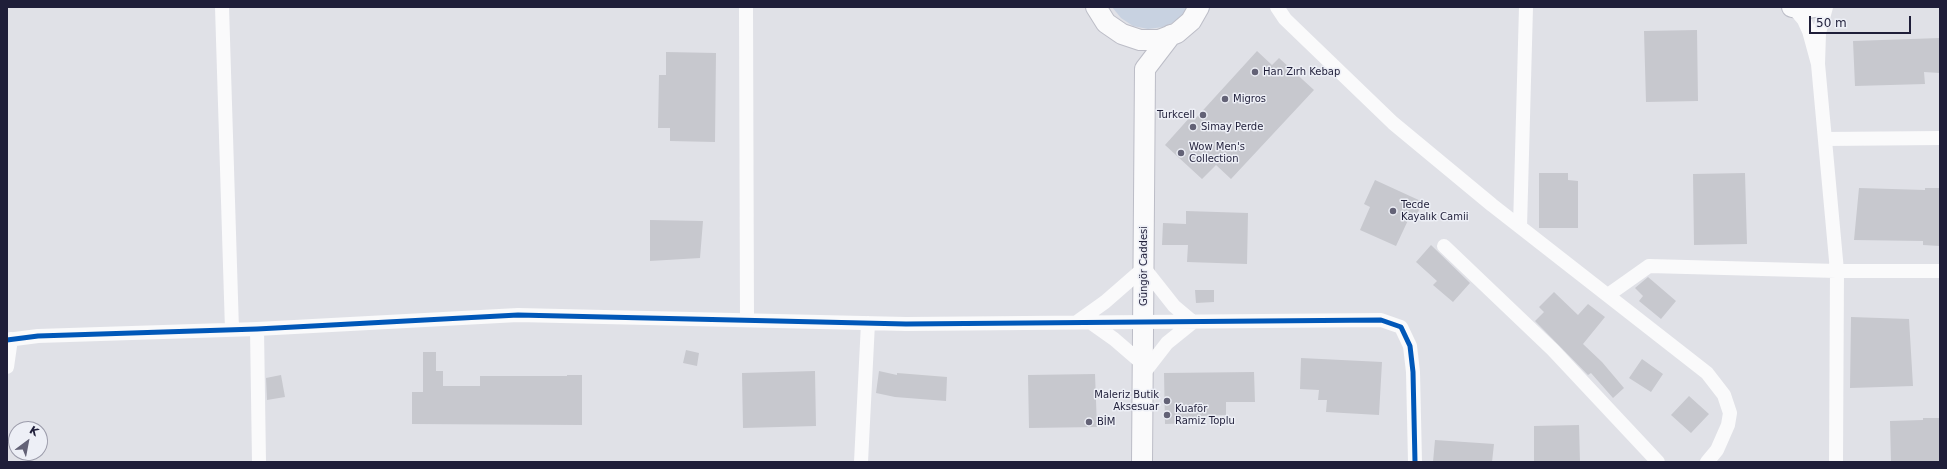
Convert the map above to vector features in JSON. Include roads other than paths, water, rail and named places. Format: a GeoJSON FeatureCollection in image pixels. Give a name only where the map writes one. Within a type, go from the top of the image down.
{"type":"FeatureCollection","features":[{"type":"Feature","properties":{"kind":"main road"},"geometry":{"type":"LineString","coordinates":[[1096,7],[1106,23],[1122,34],[1140,40],[1159,40],[1177,33],[1195,14],[1214,7]]}},
{"type":"Feature","properties":{"kind":"main road"},"geometry":{"type":"LineString","coordinates":[[1792,7],[1803,9],[1815,7]]}},
{"type":"Feature","properties":{"kind":"main road"},"geometry":{"type":"LineString","coordinates":[[1122,34],[1145,70],[1171,35]]}},
{"type":"Feature","properties":{"kind":"main road","name":"Güngör Caddesi"},"geometry":{"type":"LineString","coordinates":[[1142,462],[1145,70]]}},
{"type":"Feature","properties":{"kind":"street"},"geometry":{"type":"LineString","coordinates":[[222,7],[232,330]]}},
{"type":"Feature","properties":{"kind":"street"},"geometry":{"type":"LineString","coordinates":[[746,7],[747,320]]}},
{"type":"Feature","properties":{"kind":"street"},"geometry":{"type":"LineString","coordinates":[[1277,7],[1285,19],[1393,123],[1520,227],[1707,373],[1724,395],[1730,413],[1728,425],[1717,450],[1707,462]]}},
{"type":"Feature","properties":{"kind":"street"},"geometry":{"type":"LineString","coordinates":[[1520,227],[1526,7]]}},
{"type":"Feature","properties":{"kind":"street"},"geometry":{"type":"LineString","coordinates":[[1792,7],[1804,20],[1809,31],[1818,64]]}},
{"type":"Feature","properties":{"kind":"street"},"geometry":{"type":"LineString","coordinates":[[1826,7],[1819,33],[1818,64],[1838,271],[1836,462]]}},
{"type":"Feature","properties":{"kind":"street"},"geometry":{"type":"LineString","coordinates":[[1825,139],[1940,138]]}},
{"type":"Feature","properties":{"kind":"street"},"geometry":{"type":"LineString","coordinates":[[1444,246],[1553,350],[1658,462]]}},
{"type":"Feature","properties":{"kind":"street"},"geometry":{"type":"LineString","coordinates":[[1608,295],[1648,266],[1838,271],[1940,271]]}},
{"type":"Feature","properties":{"kind":"street"},"geometry":{"type":"LineString","coordinates":[[1084,322],[1144,268],[1174,306],[1194,322]]}},
{"type":"Feature","properties":{"kind":"street"},"geometry":{"type":"LineString","coordinates":[[7,367],[9,339],[38,336],[257,329],[518,315],[868,323],[1381,320],[1401,327],[1410,346],[1413,372],[1415,462]]}},
{"type":"Feature","properties":{"kind":"street"},"geometry":{"type":"LineString","coordinates":[[1084,322],[1114,339],[1143,369],[1167,342],[1194,322]]}},
{"type":"Feature","properties":{"kind":"street"},"geometry":{"type":"LineString","coordinates":[[861,462],[868,323]]}},
{"type":"Feature","properties":{"kind":"street"},"geometry":{"type":"LineString","coordinates":[[257,329],[259,462]]}},
{"type":"Feature","properties":{"kind":"place","name":"Han Zırh Kebap"},"geometry":{"type":"Point","coordinates":[1255,72]}},
{"type":"Feature","properties":{"kind":"place","name":"Migros"},"geometry":{"type":"Point","coordinates":[1225,99]}},
{"type":"Feature","properties":{"kind":"place","name":"Turkcell"},"geometry":{"type":"Point","coordinates":[1203,115]}},
{"type":"Feature","properties":{"kind":"place","name":"Simay Perde"},"geometry":{"type":"Point","coordinates":[1193,127]}},
{"type":"Feature","properties":{"kind":"place","name":"Wow Men's Collection"},"geometry":{"type":"Point","coordinates":[1181,153]}},
{"type":"Feature","properties":{"kind":"place","name":"Tecde Kayalık Camii"},"geometry":{"type":"Point","coordinates":[1393,211]}},
{"type":"Feature","properties":{"kind":"place","name":"Maleriz Butik Aksesuar"},"geometry":{"type":"Point","coordinates":[1167,401]}},
{"type":"Feature","properties":{"kind":"place","name":"Kuaför Ramiz Toplu"},"geometry":{"type":"Point","coordinates":[1167,415]}},
{"type":"Feature","properties":{"kind":"place","name":"BİM"},"geometry":{"type":"Point","coordinates":[1089,422]}}]}
